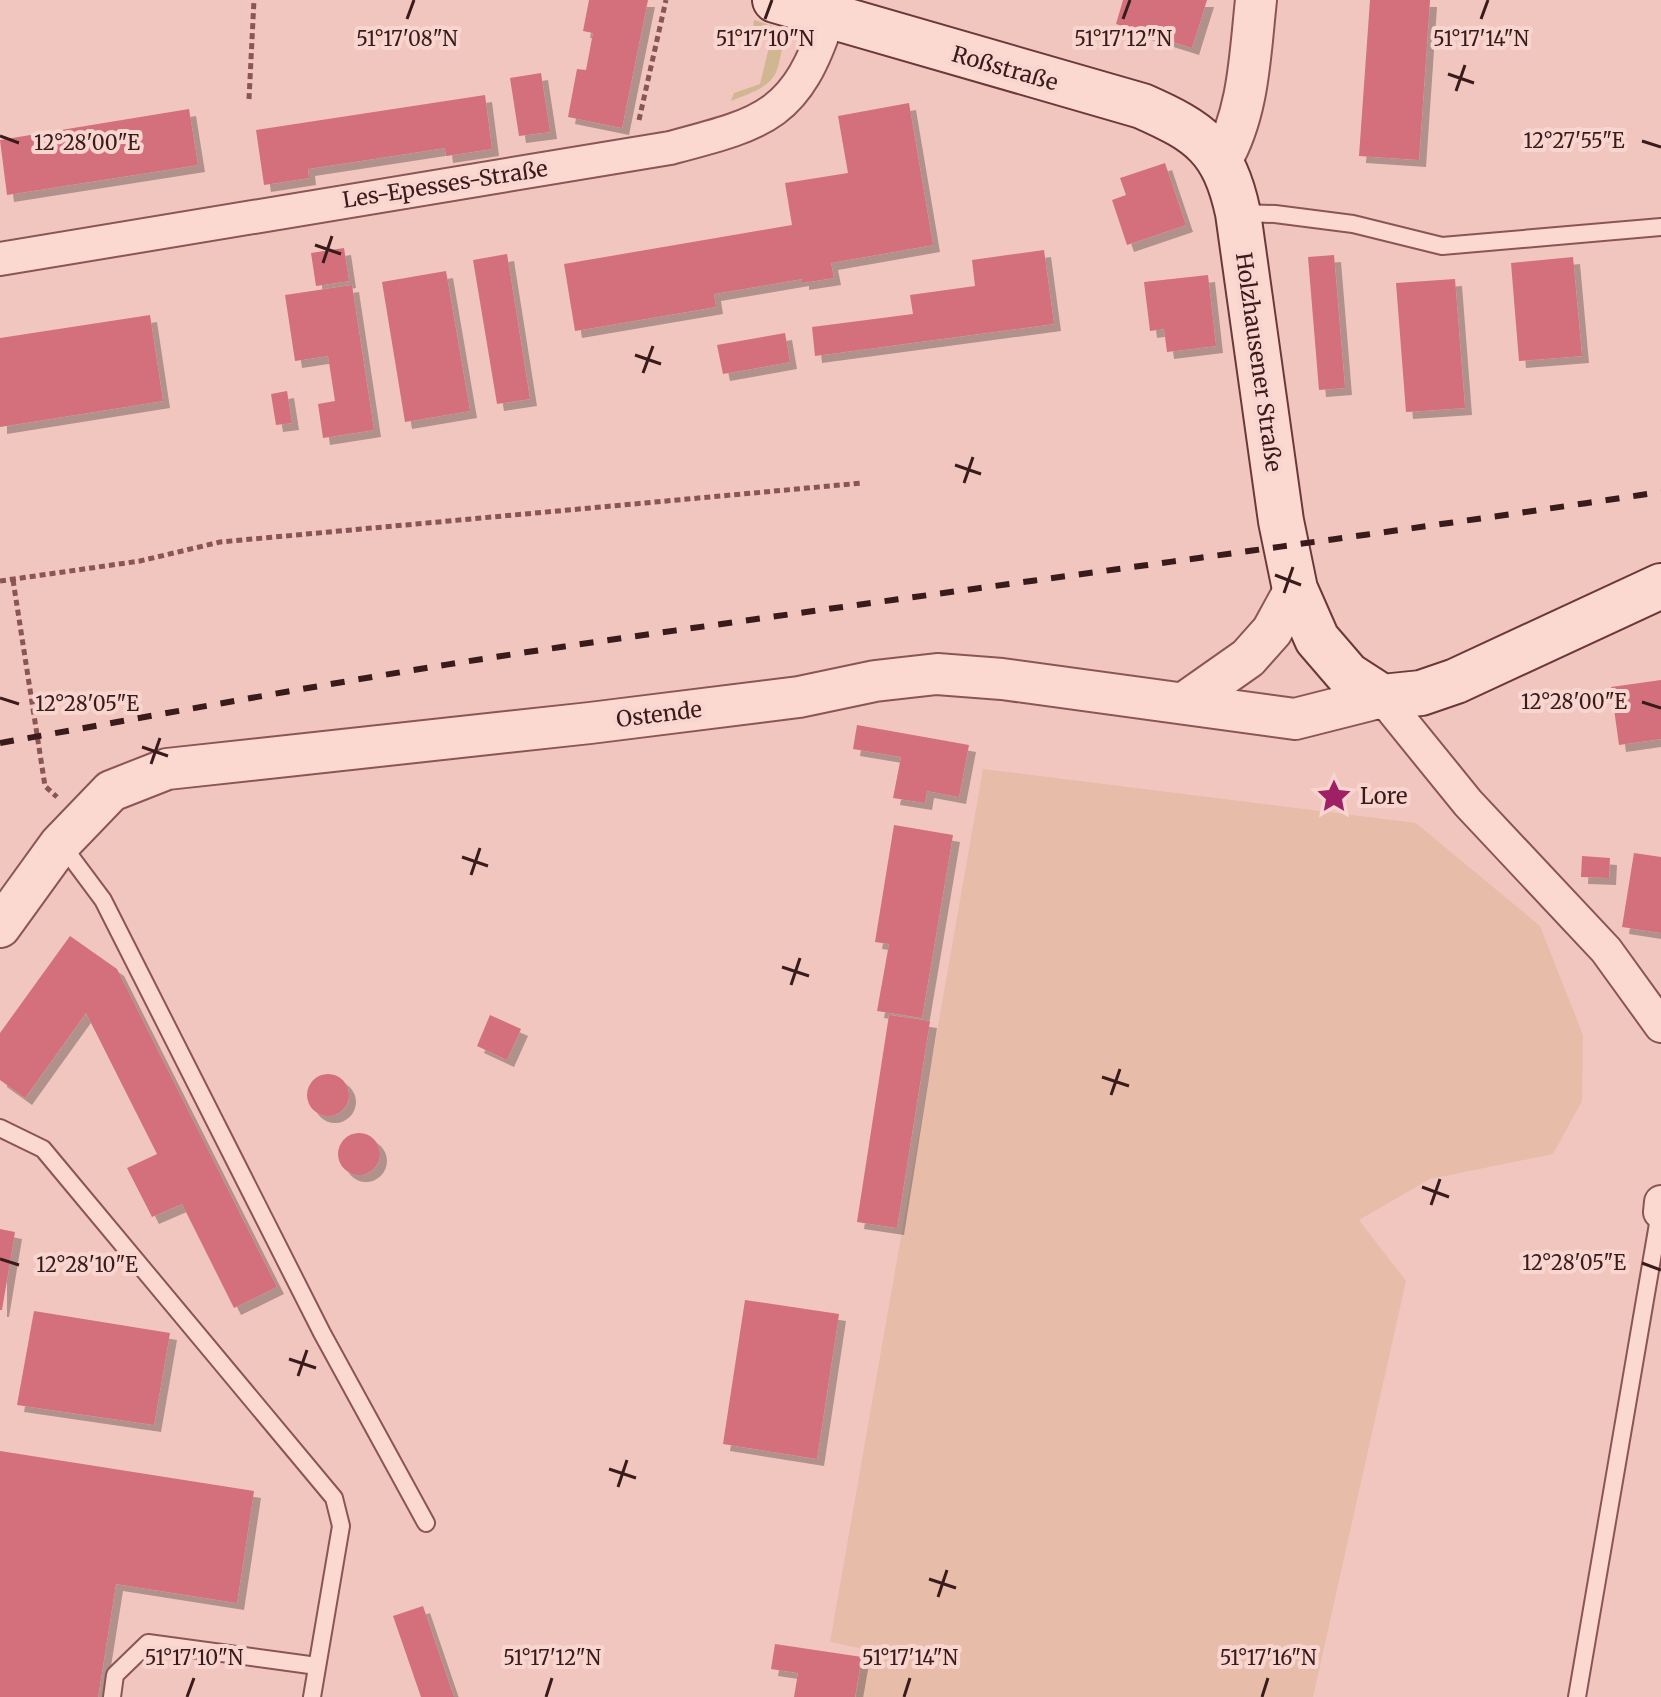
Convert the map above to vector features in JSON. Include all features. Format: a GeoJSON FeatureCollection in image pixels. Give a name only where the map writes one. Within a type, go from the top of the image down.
{"type":"FeatureCollection","features":[{"type":"Feature","properties":{"kind":"main road","name":"Roßstraße"},"geometry":{"type":"LineString","coordinates":[[775,0],[1142,106],[1172,119],[1204,139],[1221,161]]}},
{"type":"Feature","properties":{"kind":"main road","name":"Holzhausener Straße"},"geometry":{"type":"LineString","coordinates":[[1221,161],[1232,182],[1238,213],[1281,521],[1295,589],[1317,639],[1348,675],[1382,697]]}},
{"type":"Feature","properties":{"kind":"main road"},"geometry":{"type":"LineString","coordinates":[[1382,697],[1421,693],[1456,681],[1661,586]]}},
{"type":"Feature","properties":{"kind":"street"},"geometry":{"type":"LineString","coordinates":[[1221,161],[1238,123],[1248,73],[1256,0]]}},
{"type":"Feature","properties":{"kind":"street","name":"Les-Epesses-Straße"},"geometry":{"type":"LineString","coordinates":[[0,259],[670,148],[726,134],[766,117],[785,102],[805,76],[818,51],[829,16]]}},
{"type":"Feature","properties":{"kind":"street"},"geometry":{"type":"LineString","coordinates":[[1184,703],[1248,658],[1272,631],[1295,589]]}},
{"type":"Feature","properties":{"kind":"street","name":"Ostende"},"geometry":{"type":"LineString","coordinates":[[0,927],[60,844],[111,791],[167,769],[590,723],[799,697],[875,681],[937,674],[1002,679],[1295,719],[1382,697]]}},
{"type":"Feature","properties":{"kind":"street","name":"Holzhausener Straße"},"geometry":{"type":"LineString","coordinates":[[1382,697],[1468,803],[1606,950],[1661,1026]]}},
{"type":"Feature","properties":{"kind":"lane"},"geometry":{"type":"LineString","coordinates":[[1238,213],[1275,214],[1353,224],[1442,246],[1661,227]]}},
{"type":"Feature","properties":{"kind":"lane"},"geometry":{"type":"LineString","coordinates":[[60,844],[103,900],[322,1333],[426,1523]]}},
{"type":"Feature","properties":{"kind":"lane"},"geometry":{"type":"LineString","coordinates":[[0,1128],[43,1149],[334,1498],[341,1526],[312,1697]]}},
{"type":"Feature","properties":{"kind":"lane"},"geometry":{"type":"LineString","coordinates":[[1577,1697],[1660,1207]]}},
{"type":"Feature","properties":{"kind":"lane"},"geometry":{"type":"LineString","coordinates":[[112,1697],[115,1675],[148,1643],[317,1666]]}},
{"type":"Feature","properties":{"kind":"path"},"geometry":{"type":"LineString","coordinates":[[249,99],[254,0]]}},
{"type":"Feature","properties":{"kind":"path"},"geometry":{"type":"LineString","coordinates":[[631,154],[666,0]]}},
{"type":"Feature","properties":{"kind":"path"},"geometry":{"type":"LineString","coordinates":[[0,581],[140,561],[220,542],[862,483]]}},
{"type":"Feature","properties":{"kind":"path"},"geometry":{"type":"LineString","coordinates":[[13,580],[45,786],[67,807],[69,822],[60,844]]}},
{"type":"Feature","properties":{"kind":"shaded area"},"geometry":{"type":"Polygon","coordinates":[[[754,20],[780,32],[783,41],[778,67],[766,84],[731,101],[734,93],[760,84],[772,35],[753,29],[754,20]]]}},
{"type":"Feature","properties":{"kind":"shaded area"},"geometry":{"type":"Polygon","coordinates":[[[983,769],[1416,823],[1540,926],[1583,1035],[1582,1101],[1553,1154],[1430,1179],[1359,1220],[1406,1281],[1313,1697],[856,1697],[863,1649],[830,1642],[983,769]]]}},
{"type":"Feature","properties":{"kind":"building"},"geometry":{"type":"Polygon","coordinates":[[[589,0],[648,0],[622,128],[568,117],[577,69],[586,70],[593,33],[583,31],[589,0]]]}},
{"type":"Feature","properties":{"kind":"building"},"geometry":{"type":"Polygon","coordinates":[[[1123,0],[1207,0],[1192,48],[1116,24],[1123,0]]]}},
{"type":"Feature","properties":{"kind":"building"},"geometry":{"type":"Polygon","coordinates":[[[1370,0],[1430,0],[1419,160],[1359,156],[1370,0]]]}},
{"type":"Feature","properties":{"kind":"building"},"geometry":{"type":"Polygon","coordinates":[[[541,73],[550,132],[519,136],[510,78],[541,73]]]}},
{"type":"Feature","properties":{"kind":"building"},"geometry":{"type":"Polygon","coordinates":[[[485,95],[492,149],[446,156],[445,148],[308,169],[309,178],[264,185],[256,130],[485,95]]]}},
{"type":"Feature","properties":{"kind":"building"},"geometry":{"type":"Polygon","coordinates":[[[909,103],[933,245],[831,263],[834,278],[802,283],[802,279],[714,294],[716,307],[575,331],[564,264],[792,225],[785,183],[848,173],[838,116],[909,103]]]}},
{"type":"Feature","properties":{"kind":"building"},"geometry":{"type":"Polygon","coordinates":[[[189,109],[198,165],[7,195],[0,140],[189,109]]]}},
{"type":"Feature","properties":{"kind":"building"},"geometry":{"type":"Polygon","coordinates":[[[1165,163],[1186,225],[1127,245],[1112,200],[1126,195],[1120,178],[1165,163]]]}},
{"type":"Feature","properties":{"kind":"building"},"geometry":{"type":"Polygon","coordinates":[[[344,248],[349,281],[316,286],[311,253],[344,248]]]}},
{"type":"Feature","properties":{"kind":"building"},"geometry":{"type":"Polygon","coordinates":[[[1044,250],[1054,324],[815,356],[812,327],[913,314],[910,295],[975,286],[972,260],[1044,250]]]}},
{"type":"Feature","properties":{"kind":"building"},"geometry":{"type":"Polygon","coordinates":[[[507,254],[530,399],[497,404],[473,260],[507,254]]]}},
{"type":"Feature","properties":{"kind":"building"},"geometry":{"type":"Polygon","coordinates":[[[1334,255],[1345,388],[1319,390],[1308,257],[1334,255]]]}},
{"type":"Feature","properties":{"kind":"building"},"geometry":{"type":"Polygon","coordinates":[[[1573,257],[1582,356],[1519,361],[1511,263],[1573,257]]]}},
{"type":"Feature","properties":{"kind":"building"},"geometry":{"type":"Polygon","coordinates":[[[446,271],[470,411],[405,422],[382,282],[446,271]]]}},
{"type":"Feature","properties":{"kind":"building"},"geometry":{"type":"Polygon","coordinates":[[[1208,275],[1216,346],[1167,352],[1164,329],[1150,331],[1144,282],[1208,275]]]}},
{"type":"Feature","properties":{"kind":"building"},"geometry":{"type":"Polygon","coordinates":[[[1455,279],[1465,408],[1406,412],[1396,283],[1455,279]]]}},
{"type":"Feature","properties":{"kind":"building"},"geometry":{"type":"Polygon","coordinates":[[[352,285],[374,430],[323,438],[318,404],[335,401],[328,356],[295,361],[285,295],[352,285]]]}},
{"type":"Feature","properties":{"kind":"building"},"geometry":{"type":"Polygon","coordinates":[[[150,315],[163,401],[0,427],[0,338],[150,315]]]}},
{"type":"Feature","properties":{"kind":"building"},"geometry":{"type":"Polygon","coordinates":[[[785,333],[790,362],[723,374],[717,345],[785,333]]]}},
{"type":"Feature","properties":{"kind":"building"},"geometry":{"type":"Polygon","coordinates":[[[287,391],[292,423],[276,425],[271,394],[287,391]]]}},
{"type":"Feature","properties":{"kind":"building"},"geometry":{"type":"Polygon","coordinates":[[[1661,680],[1661,739],[1619,745],[1611,687],[1661,680]]]}},
{"type":"Feature","properties":{"kind":"building"},"geometry":{"type":"Polygon","coordinates":[[[857,725],[969,745],[959,797],[927,791],[925,803],[893,798],[901,757],[853,749],[857,725]]]}},
{"type":"Feature","properties":{"kind":"building"},"geometry":{"type":"Polygon","coordinates":[[[894,825],[953,835],[922,1018],[877,1011],[889,944],[875,942],[894,825]]]}},
{"type":"Feature","properties":{"kind":"building"},"geometry":{"type":"Polygon","coordinates":[[[1634,853],[1661,857],[1661,933],[1622,927],[1634,853]]]}},
{"type":"Feature","properties":{"kind":"building"},"geometry":{"type":"Polygon","coordinates":[[[1582,856],[1610,858],[1609,878],[1581,877],[1582,856]]]}},
{"type":"Feature","properties":{"kind":"building"},"geometry":{"type":"Polygon","coordinates":[[[70,936],[117,969],[277,1287],[234,1308],[182,1204],[152,1217],[127,1168],[157,1154],[86,1013],[25,1098],[0,1080],[0,1033],[70,936]]]}},
{"type":"Feature","properties":{"kind":"building"},"geometry":{"type":"Polygon","coordinates":[[[490,1015],[521,1029],[507,1060],[477,1046],[490,1015]]]}},
{"type":"Feature","properties":{"kind":"building"},"geometry":{"type":"Polygon","coordinates":[[[889,1015],[930,1021],[897,1228],[857,1222],[889,1015]]]}},
{"type":"Feature","properties":{"kind":"building"},"geometry":{"type":"Polygon","coordinates":[[[328,1074],[343,1080],[349,1095],[343,1110],[328,1116],[313,1110],[307,1095],[313,1080],[328,1074]]]}},
{"type":"Feature","properties":{"kind":"building"},"geometry":{"type":"Polygon","coordinates":[[[359,1133],[374,1139],[380,1154],[374,1169],[359,1175],[344,1169],[338,1154],[344,1139],[359,1133]]]}},
{"type":"Feature","properties":{"kind":"building"},"geometry":{"type":"Polygon","coordinates":[[[0,1229],[15,1232],[2,1310],[0,1310],[0,1229]]]}},
{"type":"Feature","properties":{"kind":"building"},"geometry":{"type":"Polygon","coordinates":[[[745,1300],[839,1314],[817,1459],[723,1444],[745,1300]]]}},
{"type":"Feature","properties":{"kind":"building"},"geometry":{"type":"Polygon","coordinates":[[[34,1311],[170,1333],[154,1425],[17,1405],[34,1311]]]}},
{"type":"Feature","properties":{"kind":"building"},"geometry":{"type":"Polygon","coordinates":[[[0,1451],[254,1491],[237,1603],[116,1584],[98,1697],[0,1697],[0,1451]]]}},
{"type":"Feature","properties":{"kind":"building"},"geometry":{"type":"Polygon","coordinates":[[[423,1606],[454,1697],[421,1697],[393,1616],[423,1606]]]}},
{"type":"Feature","properties":{"kind":"building"},"geometry":{"type":"Polygon","coordinates":[[[775,1644],[862,1657],[855,1697],[794,1697],[798,1673],[771,1669],[775,1644]]]}},
{"type":"Feature","properties":{"kind":"railway"},"geometry":{"type":"LineString","coordinates":[[0,743],[541,650],[1661,492]]}},
{"type":"Feature","properties":{"kind":"place","name":"Lore"},"geometry":{"type":"Point","coordinates":[1334,796]}}]}
